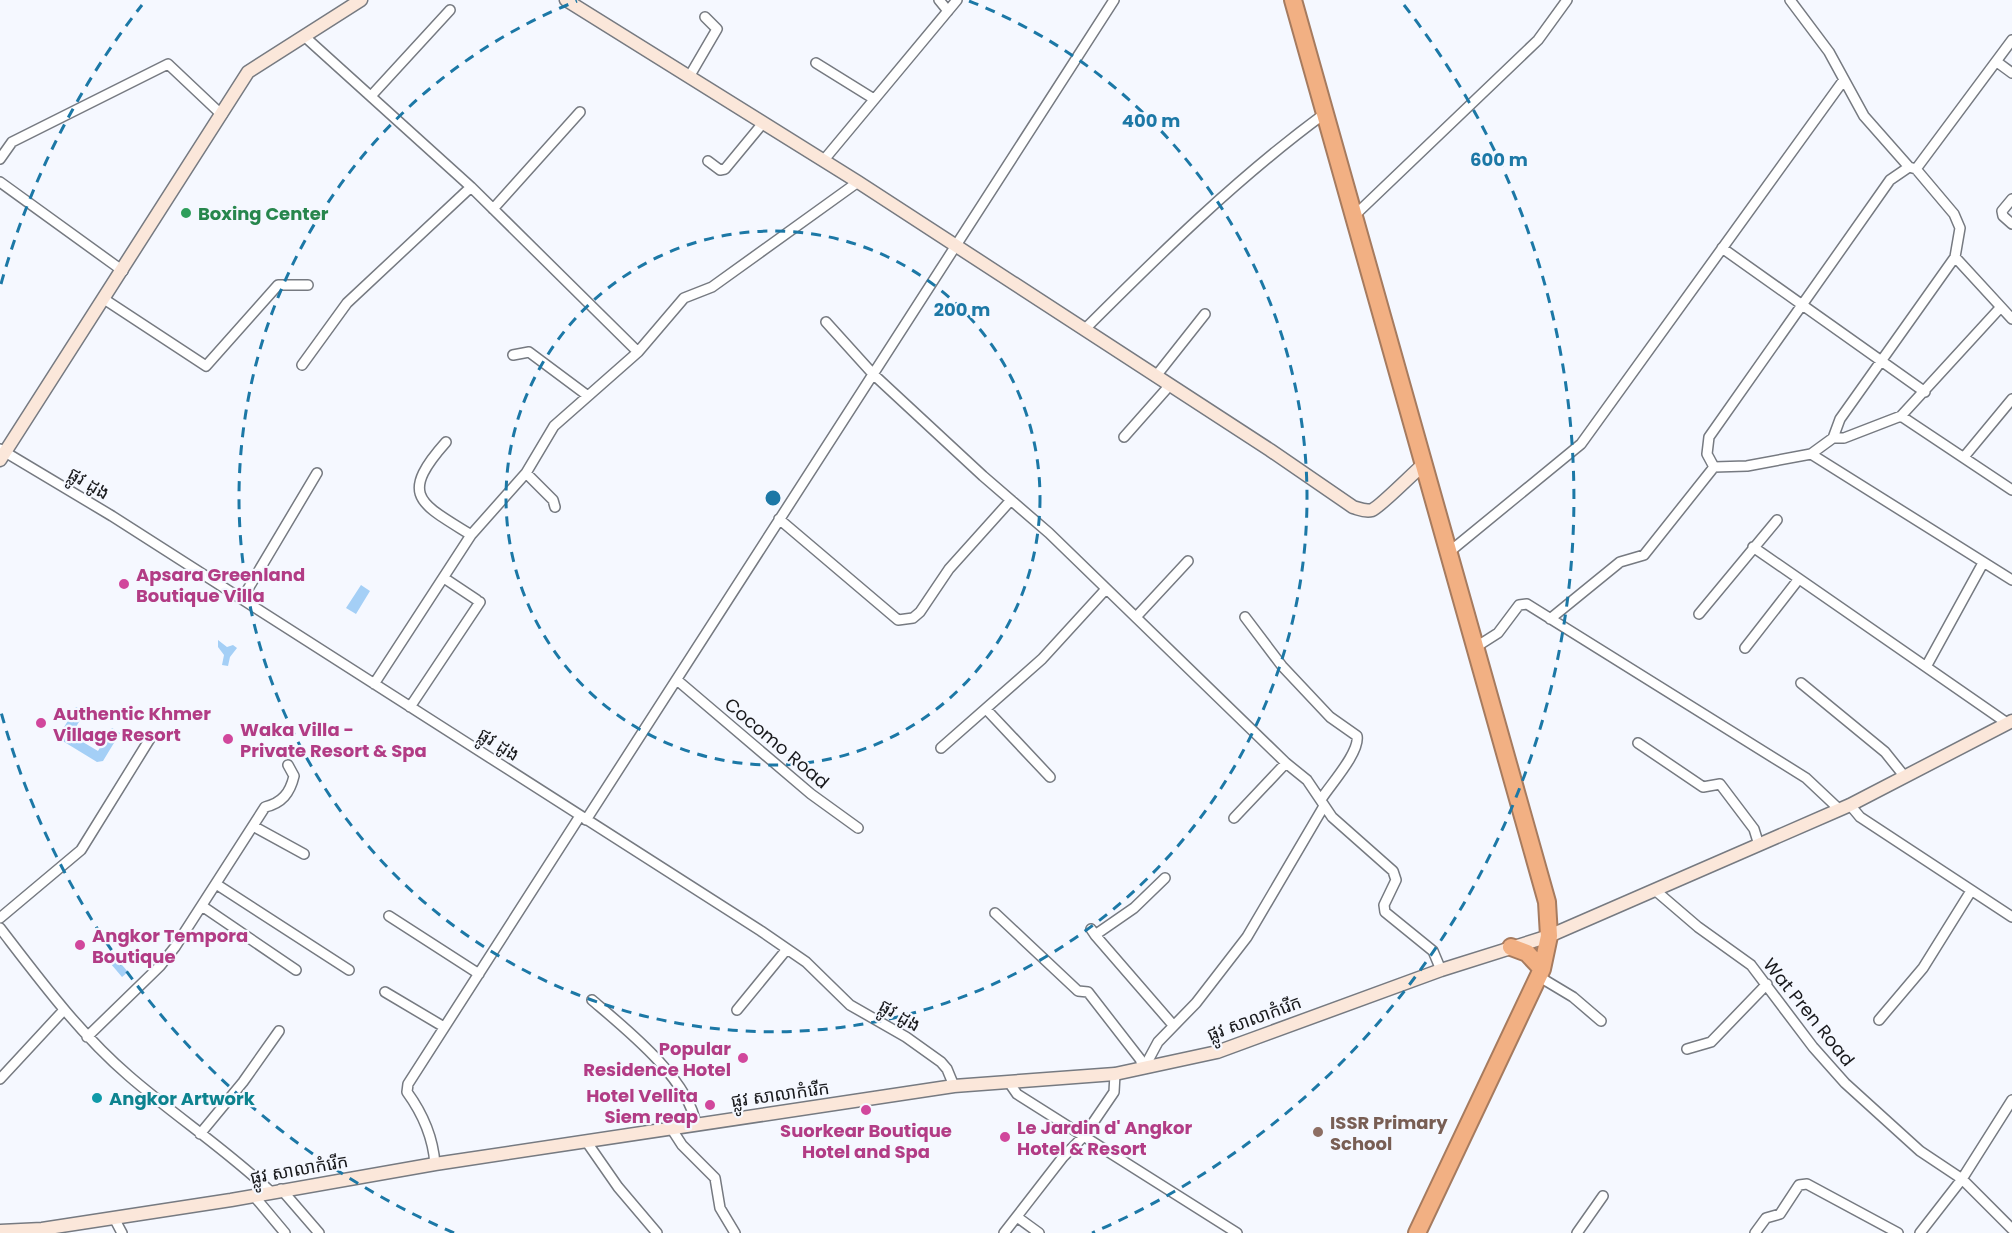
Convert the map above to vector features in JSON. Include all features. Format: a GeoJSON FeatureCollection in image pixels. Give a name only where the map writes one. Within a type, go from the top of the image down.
{"type":"FeatureCollection","features":[{"type":"Feature","properties":{"kind":"highway"},"geometry":{"type":"LineString","coordinates":[[1293,0],[1388,345],[1476,646],[1547,902],[1550,936],[1540,973],[1417,1233]]}},
{"type":"Feature","properties":{"kind":"highway"},"geometry":{"type":"LineString","coordinates":[[1511,947],[1527,953],[1540,973]]}},
{"type":"Feature","properties":{"kind":"street"},"geometry":{"type":"LineString","coordinates":[[2,454],[123,271],[248,72],[361,0]]}},
{"type":"Feature","properties":{"kind":"street"},"geometry":{"type":"LineString","coordinates":[[566,0],[858,182],[1353,507],[1365,511],[1379,507],[1404,480],[1424,464]]}},
{"type":"Feature","properties":{"kind":"street"},"geometry":{"type":"LineString","coordinates":[[939,0],[948,11]]}},
{"type":"Feature","properties":{"kind":"street"},"geometry":{"type":"LineString","coordinates":[[823,161],[957,0]]}},
{"type":"Feature","properties":{"kind":"street"},"geometry":{"type":"LineString","coordinates":[[435,1164],[427,1128],[406,1090],[479,974],[677,680],[1114,0]]}},
{"type":"Feature","properties":{"kind":"street"},"geometry":{"type":"LineString","coordinates":[[1354,216],[1538,40],[1567,0]]}},
{"type":"Feature","properties":{"kind":"street"},"geometry":{"type":"LineString","coordinates":[[1550,619],[1620,562],[1644,555],[1714,467],[1747,466],[1811,454],[1833,438],[1840,419],[1955,257],[1960,228],[1954,214],[1864,116],[1829,52],[1790,0]]}},
{"type":"Feature","properties":{"kind":"street"},"geometry":{"type":"LineString","coordinates":[[371,96],[450,10]]}},
{"type":"Feature","properties":{"kind":"street"},"geometry":{"type":"LineString","coordinates":[[689,77],[717,29],[705,17]]}},
{"type":"Feature","properties":{"kind":"street"},"geometry":{"type":"LineString","coordinates":[[304,36],[471,187],[638,352]]}},
{"type":"Feature","properties":{"kind":"street"},"geometry":{"type":"LineString","coordinates":[[1714,467],[1707,454],[1709,437],[1800,304],[1890,180],[1913,168],[2012,40]]}},
{"type":"Feature","properties":{"kind":"street"},"geometry":{"type":"LineString","coordinates":[[1997,62],[2012,73]]}},
{"type":"Feature","properties":{"kind":"street"},"geometry":{"type":"LineString","coordinates":[[816,63],[874,99]]}},
{"type":"Feature","properties":{"kind":"street"},"geometry":{"type":"LineString","coordinates":[[0,159],[12,142],[168,64],[222,115]]}},
{"type":"Feature","properties":{"kind":"street"},"geometry":{"type":"LineString","coordinates":[[1448,553],[1581,444],[1843,81]]}},
{"type":"Feature","properties":{"kind":"street"},"geometry":{"type":"LineString","coordinates":[[493,209],[580,112]]}},
{"type":"Feature","properties":{"kind":"street"},"geometry":{"type":"LineString","coordinates":[[1084,330],[1161,251],[1285,143],[1324,114]]}},
{"type":"Feature","properties":{"kind":"street"},"geometry":{"type":"LineString","coordinates":[[708,161],[720,170],[725,169],[763,123]]}},
{"type":"Feature","properties":{"kind":"street"},"geometry":{"type":"LineString","coordinates":[[0,182],[123,271]]}},
{"type":"Feature","properties":{"kind":"street"},"geometry":{"type":"LineString","coordinates":[[374,684],[471,535],[526,473],[554,426],[638,352],[684,298],[712,287],[858,182]]}},
{"type":"Feature","properties":{"kind":"street"},"geometry":{"type":"LineString","coordinates":[[302,365],[347,303],[471,187]]}},
{"type":"Feature","properties":{"kind":"street"},"geometry":{"type":"LineString","coordinates":[[2012,199],[2002,211],[2003,216],[2012,224]]}},
{"type":"Feature","properties":{"kind":"street"},"geometry":{"type":"LineString","coordinates":[[1722,248],[1925,392]]}},
{"type":"Feature","properties":{"kind":"street"},"geometry":{"type":"LineString","coordinates":[[1955,257],[2012,319]]}},
{"type":"Feature","properties":{"kind":"street"},"geometry":{"type":"LineString","coordinates":[[104,299],[206,366],[278,285],[308,285]]}},
{"type":"Feature","properties":{"kind":"street"},"geometry":{"type":"LineString","coordinates":[[1833,438],[1844,438],[1901,416],[2000,308]]}},
{"type":"Feature","properties":{"kind":"street"},"geometry":{"type":"LineString","coordinates":[[1156,376],[1205,314]]}},
{"type":"Feature","properties":{"kind":"street"},"geometry":{"type":"LineString","coordinates":[[826,322],[873,374],[1011,500],[1136,617],[1286,763],[1307,780],[1332,817],[1393,871],[1396,880],[1384,906],[1385,912],[1433,951],[1441,970]]}},
{"type":"Feature","properties":{"kind":"street"},"geometry":{"type":"LineString","coordinates":[[513,355],[529,352],[588,396]]}},
{"type":"Feature","properties":{"kind":"street"},"geometry":{"type":"LineString","coordinates":[[1124,437],[1170,385]]}},
{"type":"Feature","properties":{"kind":"street"},"geometry":{"type":"LineString","coordinates":[[1964,457],[2012,399]]}},
{"type":"Feature","properties":{"kind":"street"},"geometry":{"type":"LineString","coordinates":[[1901,416],[2012,490]]}},
{"type":"Feature","properties":{"kind":"street"},"geometry":{"type":"LineString","coordinates":[[446,442],[424,466],[419,478],[419,490],[422,499],[437,513],[471,535]]}},
{"type":"Feature","properties":{"kind":"street","name":"ផ្លូវ ដូង"},"geometry":{"type":"LineString","coordinates":[[2,454],[242,599],[787,949],[806,962],[850,1005],[906,1036],[948,1069],[953,1083]]}},
{"type":"Feature","properties":{"kind":"street"},"geometry":{"type":"LineString","coordinates":[[1811,454],[2012,580]]}},
{"type":"Feature","properties":{"kind":"street"},"geometry":{"type":"LineString","coordinates":[[242,599],[317,473]]}},
{"type":"Feature","properties":{"kind":"street"},"geometry":{"type":"LineString","coordinates":[[526,473],[554,500],[555,507]]}},
{"type":"Feature","properties":{"kind":"street"},"geometry":{"type":"LineString","coordinates":[[779,519],[898,620],[905,620],[920,612],[949,569],[1011,500]]}},
{"type":"Feature","properties":{"kind":"street"},"geometry":{"type":"LineString","coordinates":[[1698,614],[1777,520]]}},
{"type":"Feature","properties":{"kind":"street"},"geometry":{"type":"LineString","coordinates":[[1753,547],[1798,580],[2010,722]]}},
{"type":"Feature","properties":{"kind":"street"},"geometry":{"type":"LineString","coordinates":[[1136,617],[1188,561]]}},
{"type":"Feature","properties":{"kind":"street"},"geometry":{"type":"LineString","coordinates":[[1927,665],[1983,563]]}},
{"type":"Feature","properties":{"kind":"street"},"geometry":{"type":"LineString","coordinates":[[410,707],[479,601],[444,578]]}},
{"type":"Feature","properties":{"kind":"street"},"geometry":{"type":"LineString","coordinates":[[1745,648],[1798,580]]}},
{"type":"Feature","properties":{"kind":"street"},"geometry":{"type":"LineString","coordinates":[[941,748],[1042,659],[1106,589]]}},
{"type":"Feature","properties":{"kind":"street"},"geometry":{"type":"LineString","coordinates":[[1476,646],[1498,633],[1524,603],[1806,778],[1845,808],[2012,917]]}},
{"type":"Feature","properties":{"kind":"street"},"geometry":{"type":"LineString","coordinates":[[1144,1068],[1158,1042],[1173,1024],[1196,1003],[1247,937],[1357,743],[1357,736],[1330,717],[1282,666],[1245,617]]}},
{"type":"Feature","properties":{"kind":"street","name":"Cocomo Road"},"geometry":{"type":"LineString","coordinates":[[677,680],[811,794],[858,828]]}},
{"type":"Feature","properties":{"kind":"street"},"geometry":{"type":"LineString","coordinates":[[1801,683],[1900,770]]}},
{"type":"Feature","properties":{"kind":"street"},"geometry":{"type":"LineString","coordinates":[[986,709],[1050,777]]}},
{"type":"Feature","properties":{"kind":"street","name":"ផ្លូវ សាលាកំរើក"},"geometry":{"type":"LineString","coordinates":[[0,1231],[42,1231],[435,1164],[953,1083],[1115,1074],[1217,1052],[1441,970],[1550,936],[1845,808],[1900,770],[2010,722]]}},
{"type":"Feature","properties":{"kind":"street"},"geometry":{"type":"LineString","coordinates":[[3,916],[81,850],[151,737]]}},
{"type":"Feature","properties":{"kind":"street"},"geometry":{"type":"LineString","coordinates":[[1638,743],[1703,787],[1720,784],[1754,829],[1759,845]]}},
{"type":"Feature","properties":{"kind":"street"},"geometry":{"type":"LineString","coordinates":[[1234,818],[1286,763]]}},
{"type":"Feature","properties":{"kind":"street"},"geometry":{"type":"LineString","coordinates":[[87,1037],[165,961],[265,807],[280,802],[291,788],[294,776],[288,765]]}},
{"type":"Feature","properties":{"kind":"street"},"geometry":{"type":"LineString","coordinates":[[253,826],[304,854]]}},
{"type":"Feature","properties":{"kind":"street"},"geometry":{"type":"LineString","coordinates":[[1165,878],[1134,908],[1093,932],[1173,1024]]}},
{"type":"Feature","properties":{"kind":"street"},"geometry":{"type":"LineString","coordinates":[[216,884],[349,970]]}},
{"type":"Feature","properties":{"kind":"street","name":"Wat Pren Road"},"geometry":{"type":"LineString","coordinates":[[1656,891],[1698,927],[1746,961],[1767,984],[1813,1047],[1845,1083],[1920,1151],[1962,1179],[2012,1229]]}},
{"type":"Feature","properties":{"kind":"street"},"geometry":{"type":"LineString","coordinates":[[1879,1020],[1923,968],[1971,891]]}},
{"type":"Feature","properties":{"kind":"street"},"geometry":{"type":"LineString","coordinates":[[202,906],[296,970]]}},
{"type":"Feature","properties":{"kind":"street"},"geometry":{"type":"LineString","coordinates":[[995,913],[1078,991],[1088,992],[1140,1059],[1144,1068]]}},
{"type":"Feature","properties":{"kind":"street"},"geometry":{"type":"LineString","coordinates":[[389,916],[479,974]]}},
{"type":"Feature","properties":{"kind":"street"},"geometry":{"type":"LineString","coordinates":[[0,928],[63,1011],[87,1037],[130,1077],[200,1134],[276,1191],[319,1233]]}},
{"type":"Feature","properties":{"kind":"street"},"geometry":{"type":"LineString","coordinates":[[737,1010],[787,949]]}},
{"type":"Feature","properties":{"kind":"street"},"geometry":{"type":"LineString","coordinates":[[1540,973],[1601,1021]]}},
{"type":"Feature","properties":{"kind":"street"},"geometry":{"type":"LineString","coordinates":[[1687,1049],[1711,1042],[1767,984]]}},
{"type":"Feature","properties":{"kind":"street"},"geometry":{"type":"LineString","coordinates":[[386,992],[444,1027]]}},
{"type":"Feature","properties":{"kind":"street"},"geometry":{"type":"LineString","coordinates":[[592,1000],[647,1050],[675,1082],[691,1104],[696,1125]]}},
{"type":"Feature","properties":{"kind":"street"},"geometry":{"type":"LineString","coordinates":[[0,1078],[63,1011]]}},
{"type":"Feature","properties":{"kind":"street"},"geometry":{"type":"LineString","coordinates":[[200,1134],[243,1082],[279,1031]]}},
{"type":"Feature","properties":{"kind":"street"},"geometry":{"type":"LineString","coordinates":[[1004,1233],[1063,1157],[1084,1136],[1114,1092],[1115,1074]]}},
{"type":"Feature","properties":{"kind":"street"},"geometry":{"type":"LineString","coordinates":[[1008,1081],[1017,1094],[1237,1233]]}},
{"type":"Feature","properties":{"kind":"street"},"geometry":{"type":"LineString","coordinates":[[1920,1233],[1962,1179],[2012,1100]]}},
{"type":"Feature","properties":{"kind":"street"},"geometry":{"type":"LineString","coordinates":[[671,1128],[682,1145],[715,1178],[720,1208],[735,1233]]}},
{"type":"Feature","properties":{"kind":"street"},"geometry":{"type":"LineString","coordinates":[[586,1141],[618,1187],[657,1233]]}},
{"type":"Feature","properties":{"kind":"street"},"geometry":{"type":"LineString","coordinates":[[1755,1233],[1766,1218],[1780,1214],[1799,1185],[1807,1184],[1898,1233]]}},
{"type":"Feature","properties":{"kind":"street"},"geometry":{"type":"LineString","coordinates":[[254,1196],[285,1233]]}},
{"type":"Feature","properties":{"kind":"street"},"geometry":{"type":"LineString","coordinates":[[1577,1233],[1603,1196]]}},
{"type":"Feature","properties":{"kind":"street"},"geometry":{"type":"LineString","coordinates":[[1017,1217],[1040,1233]]}},
{"type":"Feature","properties":{"kind":"street"},"geometry":{"type":"LineString","coordinates":[[114,1218],[122,1233]]}},
{"type":"Feature","properties":{"kind":"water"},"geometry":{"type":"Polygon","coordinates":[[[361,585],[370,591],[356,614],[346,608],[361,585]]]}},
{"type":"Feature","properties":{"kind":"water"},"geometry":{"type":"Polygon","coordinates":[[[218,640],[227,647],[233,645],[237,648],[230,657],[228,666],[222,665],[224,655],[218,647],[218,640]]]}},
{"type":"Feature","properties":{"kind":"water"},"geometry":{"type":"Polygon","coordinates":[[[76,707],[85,712],[71,735],[98,751],[112,728],[120,733],[103,761],[97,762],[61,740],[60,734],[76,707]]]}},
{"type":"Feature","properties":{"kind":"water"},"geometry":{"type":"Polygon","coordinates":[[[111,952],[128,972],[122,977],[105,957],[111,952]]]}},
{"type":"Feature","properties":{"kind":"place","name":"Boxing Center"},"geometry":{"type":"Point","coordinates":[186,213]}},
{"type":"Feature","properties":{"kind":"place","name":"Apsara Greenland Boutique Villa"},"geometry":{"type":"Point","coordinates":[124,584]}},
{"type":"Feature","properties":{"kind":"place","name":"Authentic Khmer Village Resort"},"geometry":{"type":"Point","coordinates":[41,723]}},
{"type":"Feature","properties":{"kind":"place","name":"Waka Villa - Private Resort & Spa"},"geometry":{"type":"Point","coordinates":[228,739]}},
{"type":"Feature","properties":{"kind":"place","name":"Angkor Tempora Boutique"},"geometry":{"type":"Point","coordinates":[80,945]}},
{"type":"Feature","properties":{"kind":"place","name":"Popular Residence Hotel"},"geometry":{"type":"Point","coordinates":[743,1058]}},
{"type":"Feature","properties":{"kind":"place","name":"Angkor Artwork"},"geometry":{"type":"Point","coordinates":[97,1098]}},
{"type":"Feature","properties":{"kind":"place","name":"Hotel Vellita Siem reap"},"geometry":{"type":"Point","coordinates":[710,1105]}},
{"type":"Feature","properties":{"kind":"place","name":"Suorkear Boutique Hotel and Spa"},"geometry":{"type":"Point","coordinates":[866,1110]}},
{"type":"Feature","properties":{"kind":"place","name":"ISSR Primary School"},"geometry":{"type":"Point","coordinates":[1318,1132]}},
{"type":"Feature","properties":{"kind":"place","name":"Le Jardin d' Angkor Hotel & Resort"},"geometry":{"type":"Point","coordinates":[1005,1137]}}]}
